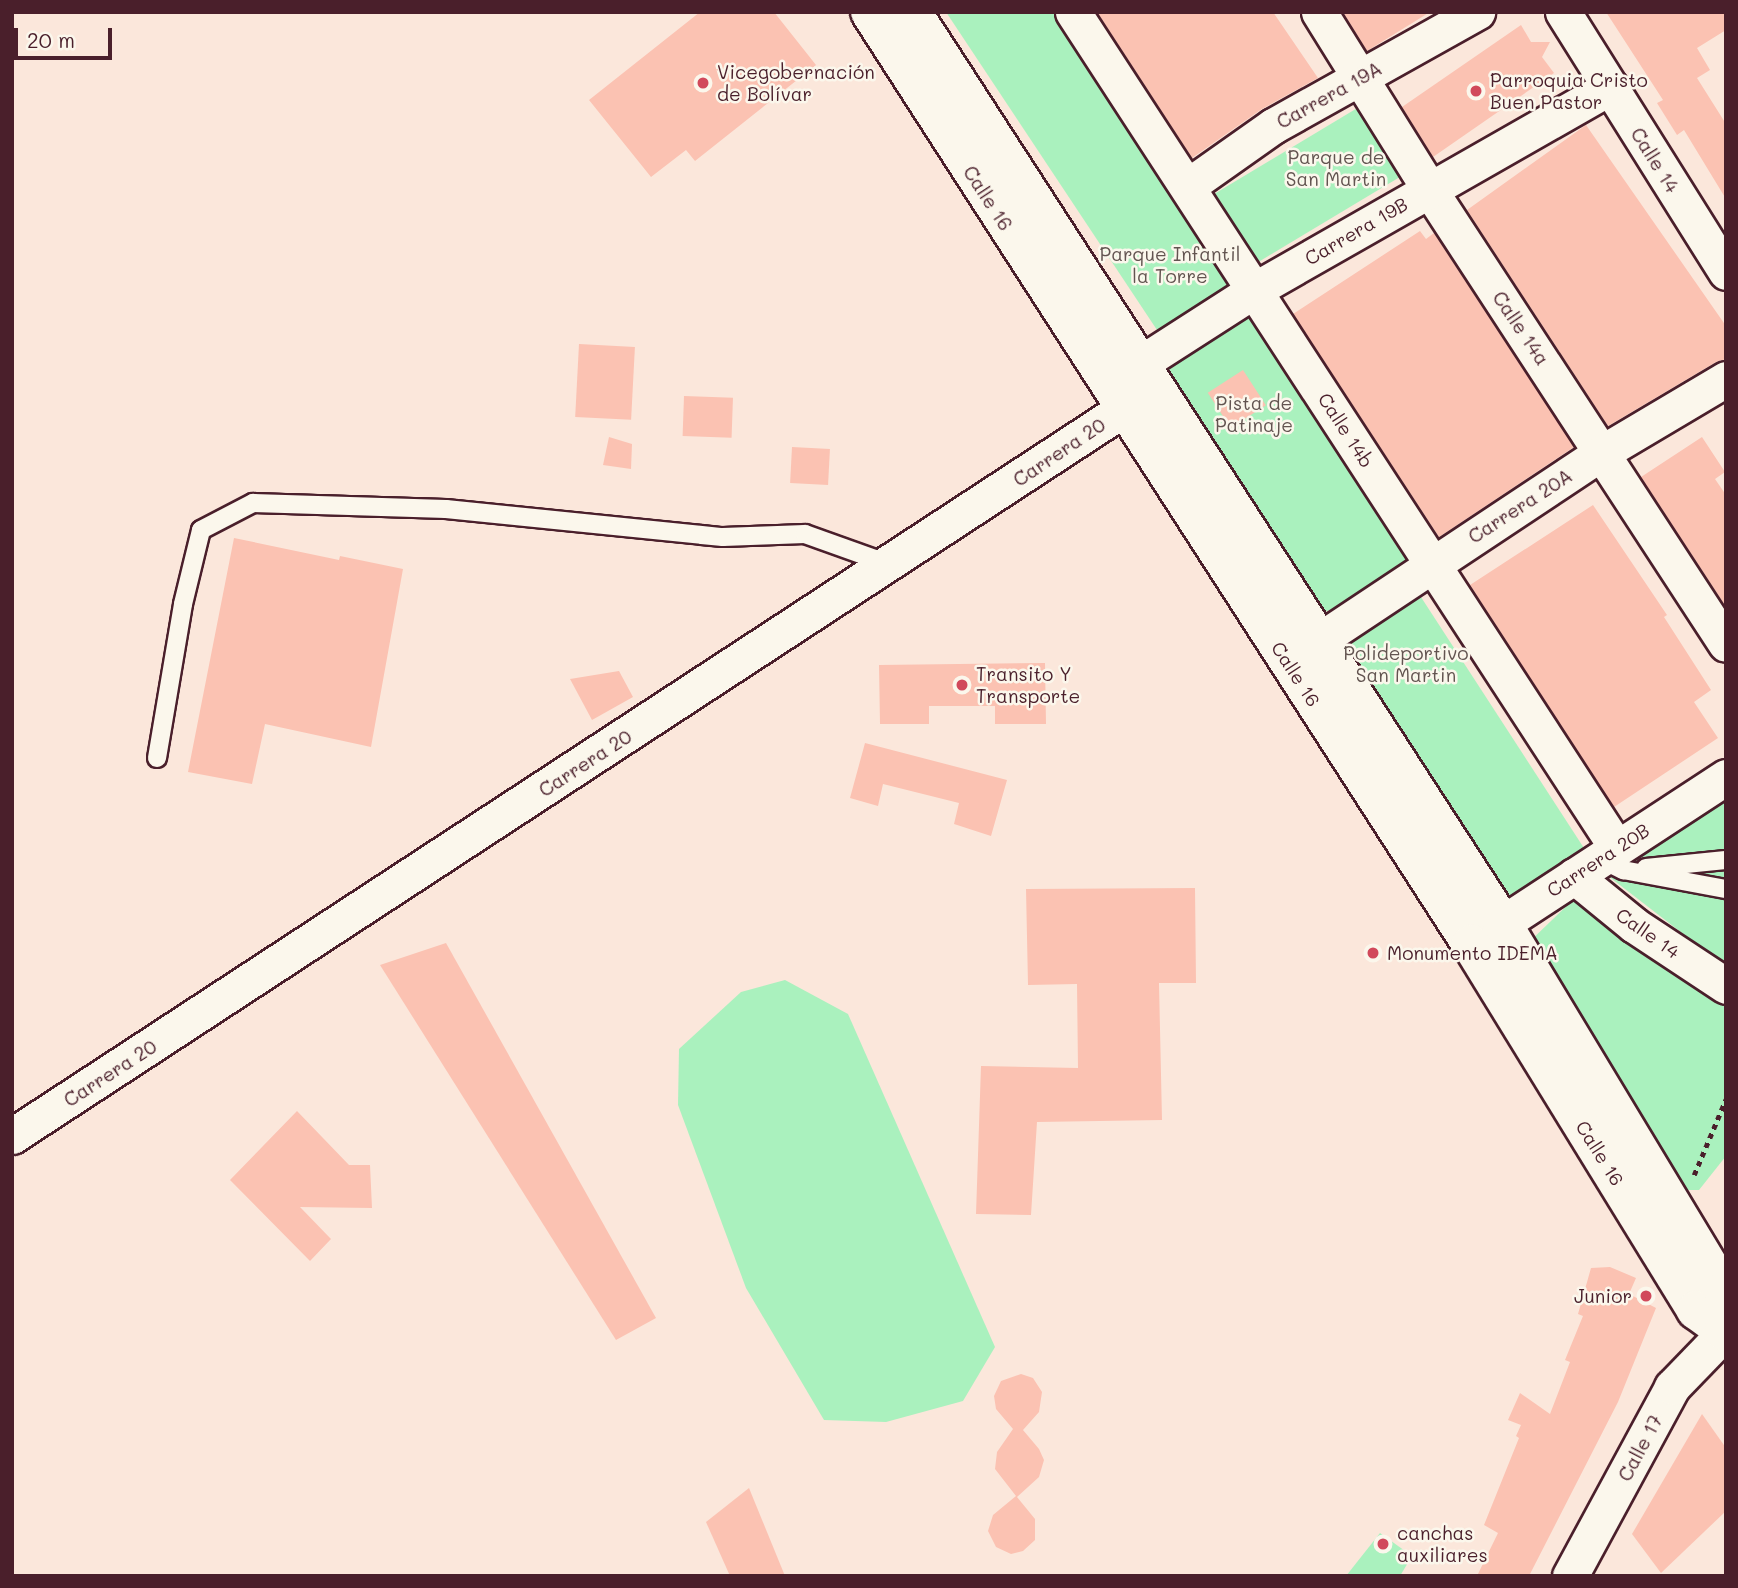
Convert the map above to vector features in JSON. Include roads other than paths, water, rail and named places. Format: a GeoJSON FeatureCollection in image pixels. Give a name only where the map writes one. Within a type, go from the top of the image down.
{"type":"FeatureCollection","features":[{"type":"Feature","properties":{"kind":"highway","name":"Calle 16"},"geometry":{"type":"LineString","coordinates":[[891,16],[1149,375],[1318,641],[1486,933],[1696,1310],[1726,1331]]}},
{"type":"Feature","properties":{"kind":"highway","name":"Calle 16"},"geometry":{"type":"LineString","coordinates":[[891,16],[1116,397],[1678,1210],[1724,1292],[1726,1331]]}},
{"type":"Feature","properties":{"kind":"street","name":"Calle 14b"},"geometry":{"type":"LineString","coordinates":[[1073,12],[1256,289],[1431,564],[1604,863]]}},
{"type":"Feature","properties":{"kind":"street","name":"Calle 14a"},"geometry":{"type":"LineString","coordinates":[[1319,12],[1429,188],[1726,644]]}},
{"type":"Feature","properties":{"kind":"street","name":"Carrera 19A"},"geometry":{"type":"LineString","coordinates":[[1188,186],[1273,126],[1477,12]]}},
{"type":"Feature","properties":{"kind":"street","name":"Calle 14"},"geometry":{"type":"LineString","coordinates":[[1563,12],[1726,272]]}},
{"type":"Feature","properties":{"kind":"street","name":"Carrera 19B"},"geometry":{"type":"LineString","coordinates":[[1116,397],[1149,375],[1256,289],[1610,87]]}},
{"type":"Feature","properties":{"kind":"street","name":"Carrera 20A"},"geometry":{"type":"LineString","coordinates":[[1318,641],[1603,452],[1726,379]]}},
{"type":"Feature","properties":{"kind":"street","name":"Carrera 20"},"geometry":{"type":"LineString","coordinates":[[12,1136],[888,564],[1116,397]]}},
{"type":"Feature","properties":{"kind":"street","name":"Carrera 20B"},"geometry":{"type":"LineString","coordinates":[[1486,933],[1604,863],[1726,777]]}},
{"type":"Feature","properties":{"kind":"street","name":"Calle 14"},"geometry":{"type":"LineString","coordinates":[[1604,863],[1634,925],[1726,986]]}},
{"type":"Feature","properties":{"kind":"street","name":"Calle 17"},"geometry":{"type":"LineString","coordinates":[[1570,1576],[1672,1387],[1726,1331]]}},
{"type":"Feature","properties":{"kind":"lane"},"geometry":{"type":"LineString","coordinates":[[157,758],[183,604],[201,530],[253,503],[446,509],[723,537],[805,534],[888,564]]}},
{"type":"Feature","properties":{"kind":"lane"},"geometry":{"type":"LineString","coordinates":[[1604,863],[1726,860]]}},
{"type":"Feature","properties":{"kind":"lane"},"geometry":{"type":"LineString","coordinates":[[1604,863],[1726,889]]}},
{"type":"Feature","properties":{"kind":"place","name":"Vicegobernación de Bolívar"},"geometry":{"type":"Point","coordinates":[703,83]}},
{"type":"Feature","properties":{"kind":"place","name":"Parroquia Cristo Buen Pastor"},"geometry":{"type":"Point","coordinates":[1476,91]}},
{"type":"Feature","properties":{"kind":"place","name":"Transito Y Transporte"},"geometry":{"type":"Point","coordinates":[962,685]}},
{"type":"Feature","properties":{"kind":"place","name":"Monumento IDEMA"},"geometry":{"type":"Point","coordinates":[1373,953]}},
{"type":"Feature","properties":{"kind":"place","name":"Junior"},"geometry":{"type":"Point","coordinates":[1646,1296]}},
{"type":"Feature","properties":{"kind":"place","name":"canchas auxiliares"},"geometry":{"type":"Point","coordinates":[1383,1544]}},
{"type":"Feature","properties":{"kind":"park label","name":"Parque de San Martin"},"geometry":{"type":"Point","coordinates":[1336,168]}},
{"type":"Feature","properties":{"kind":"park label","name":"Parque Infantil la Torre"},"geometry":{"type":"Point","coordinates":[1170,265]}},
{"type":"Feature","properties":{"kind":"park label","name":"Pista de Patinaje"},"geometry":{"type":"Point","coordinates":[1254,414]}},
{"type":"Feature","properties":{"kind":"park label","name":"Polideportivo San Martin"},"geometry":{"type":"Point","coordinates":[1406,664]}}]}
